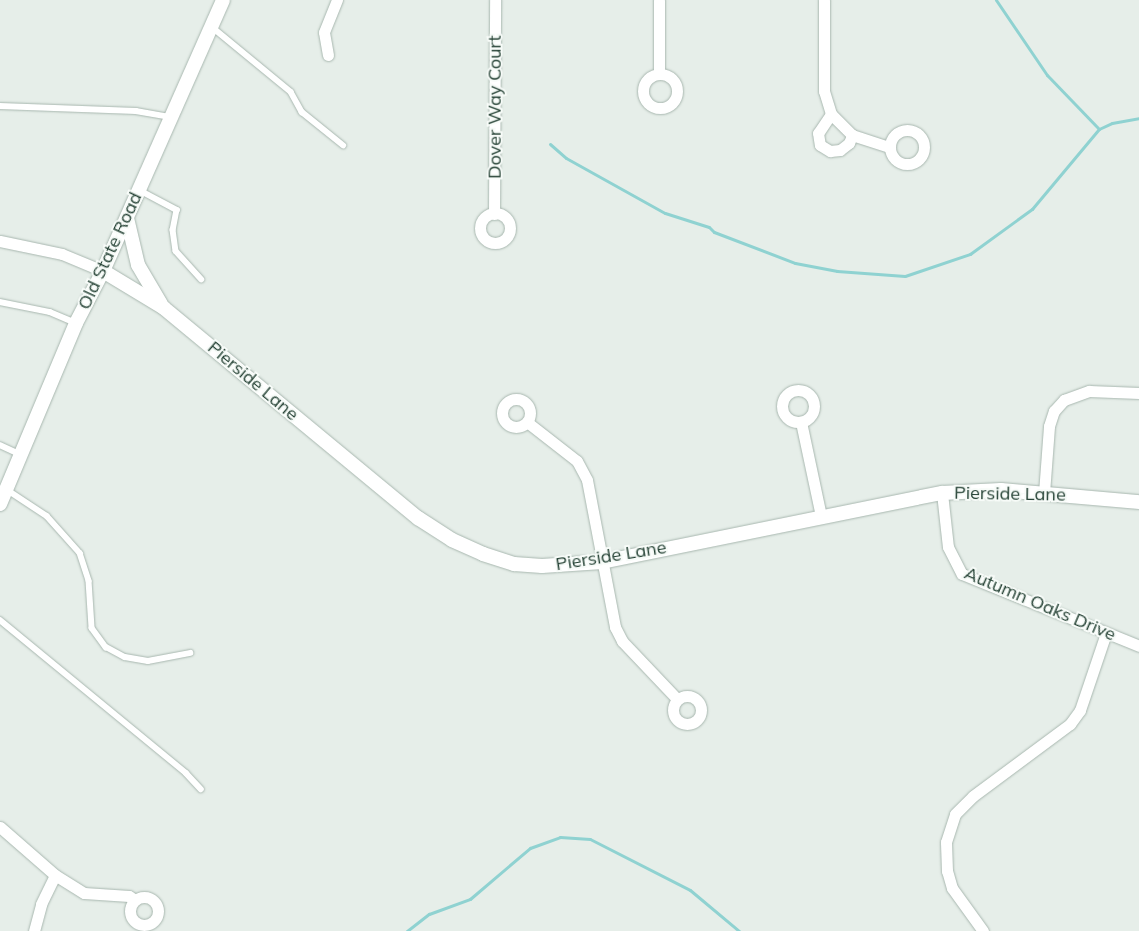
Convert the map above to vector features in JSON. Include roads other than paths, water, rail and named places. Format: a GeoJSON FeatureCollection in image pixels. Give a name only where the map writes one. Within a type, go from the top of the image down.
{"type":"FeatureCollection","features":[{"type":"Feature","properties":{"kind":"street","name":"Old State Road"},"geometry":{"type":"LineString","coordinates":[[0,504],[19,454],[76,323],[104,271],[170,116],[223,0]]}},
{"type":"Feature","properties":{"kind":"street"},"geometry":{"type":"LineString","coordinates":[[328,56],[324,32],[337,0]]}},
{"type":"Feature","properties":{"kind":"street","name":"Dover Way Court"},"geometry":{"type":"LineString","coordinates":[[494,214],[495,0]]}},
{"type":"Feature","properties":{"kind":"street"},"geometry":{"type":"LineString","coordinates":[[659,0],[659,74]]}},
{"type":"Feature","properties":{"kind":"street"},"geometry":{"type":"LineString","coordinates":[[824,0],[824,91],[831,114],[852,135],[890,147]]}},
{"type":"Feature","properties":{"kind":"street"},"geometry":{"type":"LineString","coordinates":[[831,114],[818,133],[820,146],[830,151],[840,150],[848,143],[852,135]]}},
{"type":"Feature","properties":{"kind":"street"},"geometry":{"type":"LineString","coordinates":[[128,218],[138,265],[164,308]]}},
{"type":"Feature","properties":{"kind":"street","name":"Pierside Lane"},"geometry":{"type":"LineString","coordinates":[[0,241],[62,254],[104,271],[164,308],[418,518],[452,540],[483,554],[514,564],[542,566],[602,562],[821,516],[942,493],[1044,493],[1139,502]]}},
{"type":"Feature","properties":{"kind":"street"},"geometry":{"type":"LineString","coordinates":[[1044,493],[1049,426],[1054,411],[1064,400],[1089,392],[1139,393]]}},
{"type":"Feature","properties":{"kind":"street"},"geometry":{"type":"LineString","coordinates":[[527,422],[577,460],[587,480],[615,627],[622,641],[677,700]]}},
{"type":"Feature","properties":{"kind":"street"},"geometry":{"type":"LineString","coordinates":[[801,422],[821,516]]}},
{"type":"Feature","properties":{"kind":"street","name":"Autumn Oaks Drive"},"geometry":{"type":"LineString","coordinates":[[942,493],[948,547],[962,574],[1139,646]]}},
{"type":"Feature","properties":{"kind":"street"},"geometry":{"type":"LineString","coordinates":[[983,931],[952,888],[947,871],[946,842],[955,814],[973,796],[1070,724],[1080,710],[1106,633]]}},
{"type":"Feature","properties":{"kind":"street"},"geometry":{"type":"LineString","coordinates":[[0,827],[55,875],[84,893],[129,896],[135,900]]}},
{"type":"Feature","properties":{"kind":"street"},"geometry":{"type":"LineString","coordinates":[[34,931],[41,904],[55,875]]}},
{"type":"Feature","properties":{"kind":"lane"},"geometry":{"type":"LineString","coordinates":[[211,26],[283,85],[297,99],[302,112],[343,145]]}},
{"type":"Feature","properties":{"kind":"lane"},"geometry":{"type":"LineString","coordinates":[[0,106],[136,112],[170,116]]}},
{"type":"Feature","properties":{"kind":"lane"},"geometry":{"type":"LineString","coordinates":[[139,190],[177,210],[173,230],[176,252],[201,279]]}},
{"type":"Feature","properties":{"kind":"lane"},"geometry":{"type":"LineString","coordinates":[[0,302],[40,310],[76,323]]}},
{"type":"Feature","properties":{"kind":"lane"},"geometry":{"type":"LineString","coordinates":[[0,445],[19,454]]}},
{"type":"Feature","properties":{"kind":"lane"},"geometry":{"type":"LineString","coordinates":[[6,489],[47,516],[80,553],[89,581],[92,628],[106,647],[125,657],[148,661],[190,653]]}},
{"type":"Feature","properties":{"kind":"lane"},"geometry":{"type":"LineString","coordinates":[[0,620],[186,773],[201,790]]}},
{"type":"Feature","properties":{"kind":"waterway"},"geometry":{"type":"LineString","coordinates":[[996,0],[1047,75],[1099,129]]}},
{"type":"Feature","properties":{"kind":"waterway"},"geometry":{"type":"LineString","coordinates":[[550,144],[566,158],[665,213],[709,227],[714,232],[795,263],[837,271],[905,276],[970,254],[1032,209],[1099,129],[1112,123],[1139,118]]}},
{"type":"Feature","properties":{"kind":"waterway"},"geometry":{"type":"LineString","coordinates":[[407,931],[429,914],[470,899],[530,848],[560,837],[590,839],[690,890],[739,931]]}}]}
